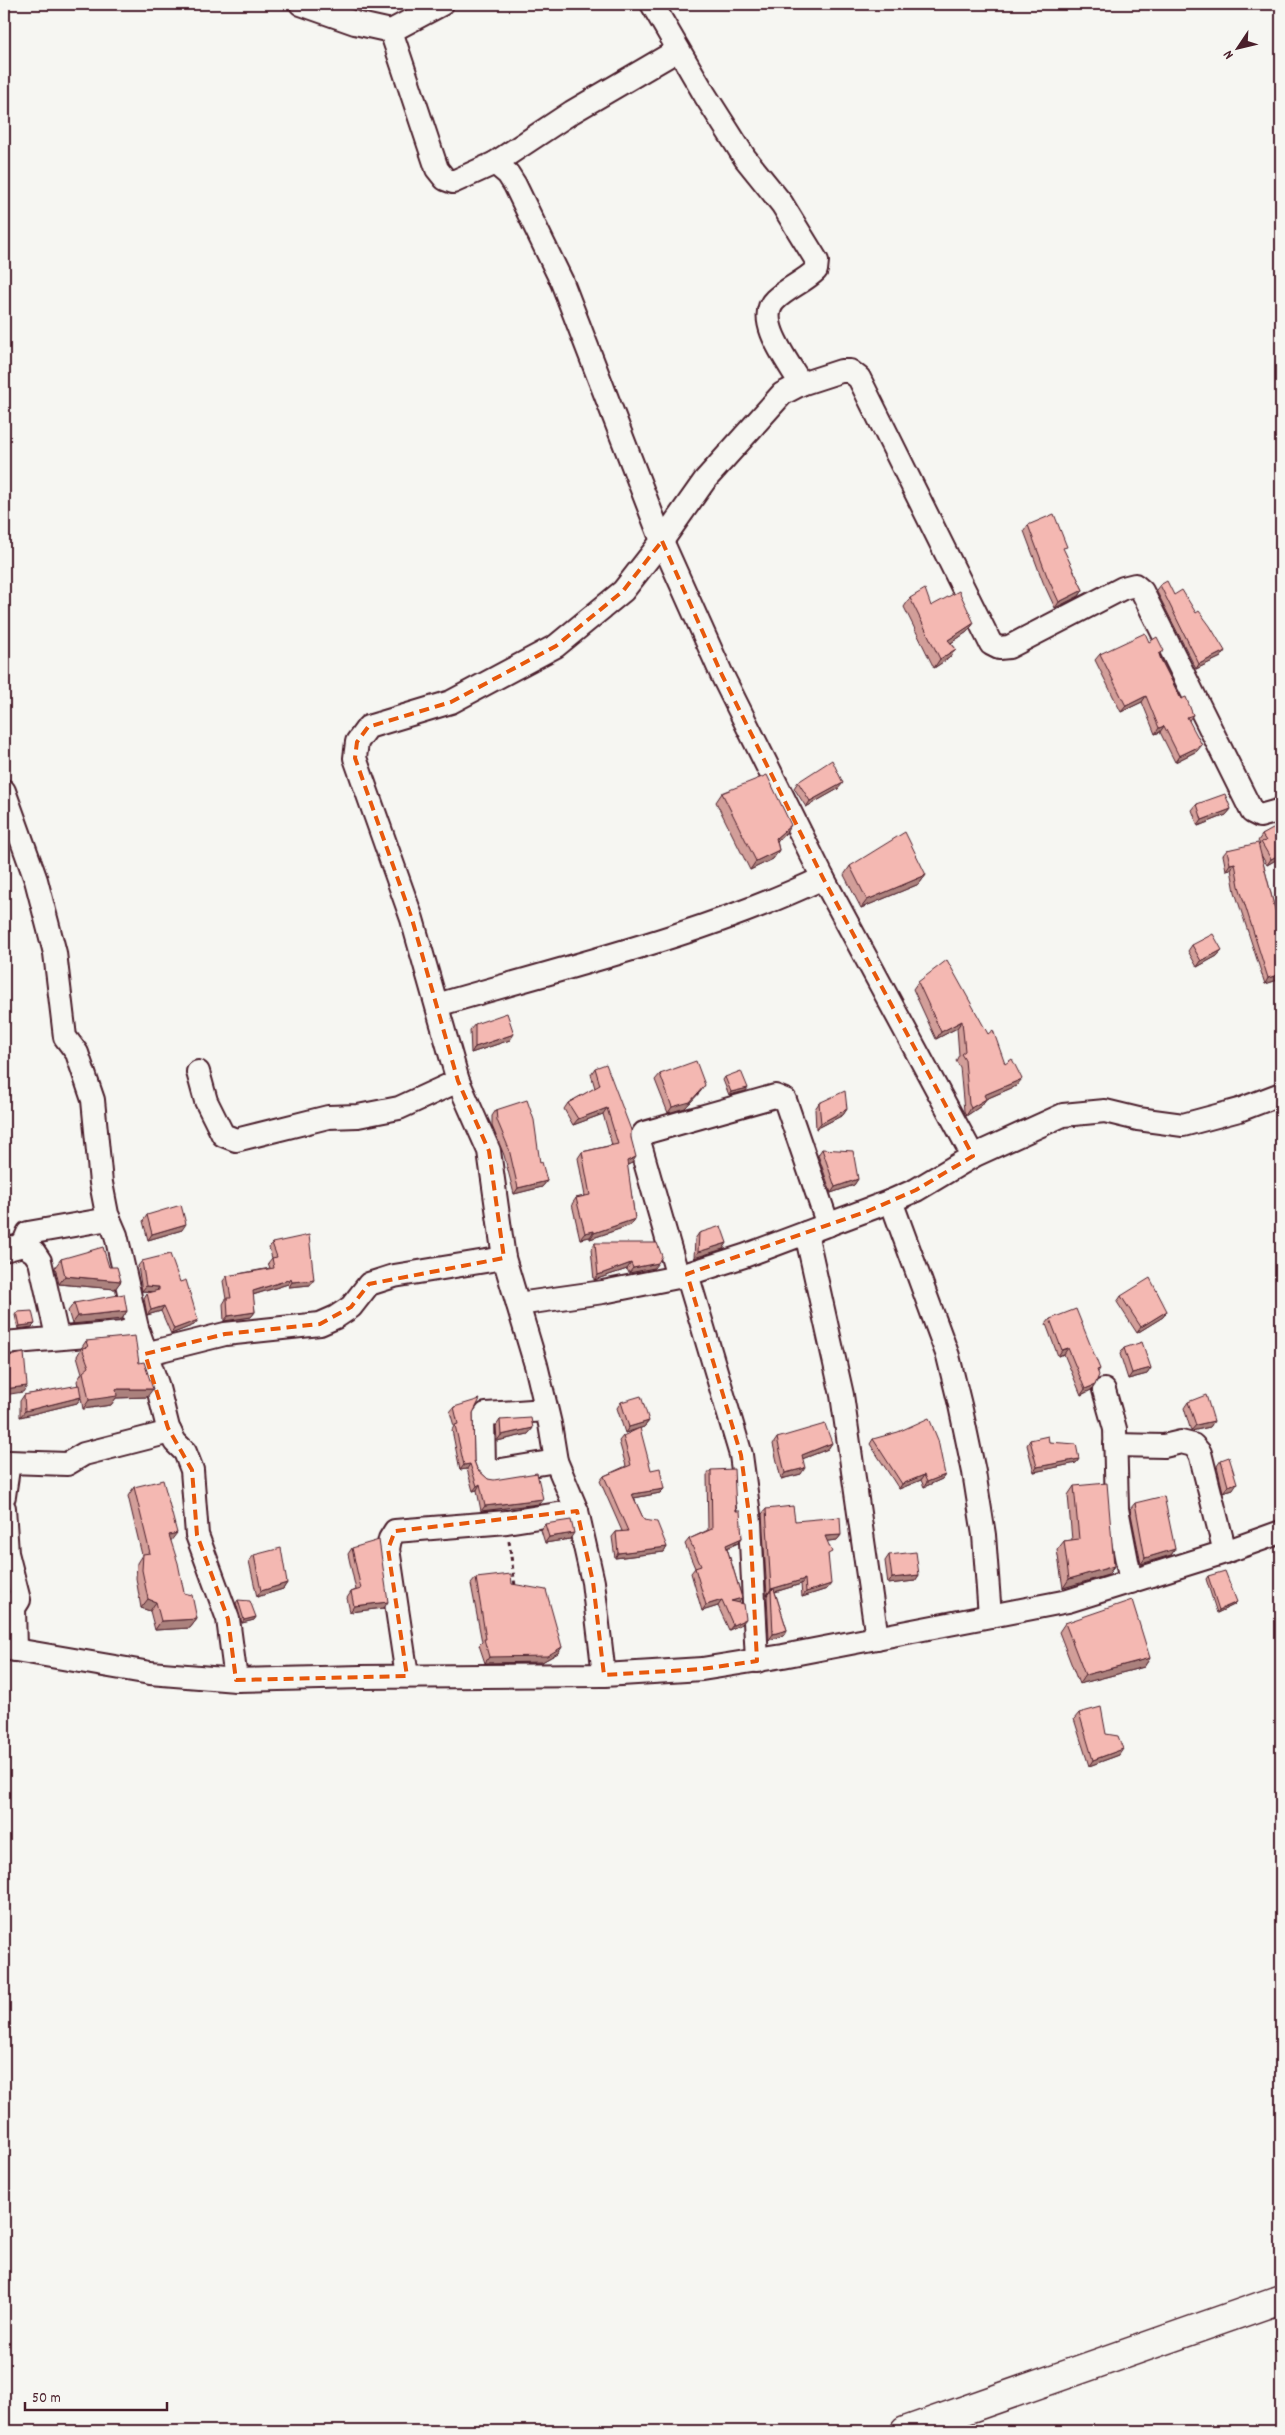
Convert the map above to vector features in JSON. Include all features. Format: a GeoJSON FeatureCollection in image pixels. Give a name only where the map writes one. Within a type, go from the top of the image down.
{"type":"FeatureCollection","features":[{"type":"Feature","properties":{"kind":"main road"},"geometry":{"type":"LineString","coordinates":[[905,2431],[1281,2299]]}},
{"type":"Feature","properties":{"kind":"street"},"geometry":{"type":"LineString","coordinates":[[301,4],[355,23],[391,31],[442,4]]}},
{"type":"Feature","properties":{"kind":"street"},"geometry":{"type":"LineString","coordinates":[[652,4],[678,50],[745,158],[782,204],[817,261],[816,270],[773,302],[767,313],[769,329],[801,384]]}},
{"type":"Feature","properties":{"kind":"street"},"geometry":{"type":"LineString","coordinates":[[391,31],[437,169],[444,179],[453,182],[495,164],[572,112],[678,50]]}},
{"type":"Feature","properties":{"kind":"street"},"geometry":{"type":"LineString","coordinates":[[495,164],[508,174],[515,185],[562,282],[662,541],[722,675],[823,878],[973,1156]]}},
{"type":"Feature","properties":{"kind":"street"},"geometry":{"type":"LineString","coordinates":[[604,1675],[593,1582],[577,1511],[556,1461],[536,1366],[504,1258],[489,1151],[458,1081],[412,919],[355,758],[357,742],[368,727],[451,702],[556,646],[623,591],[711,473],[782,394],[801,384],[841,371],[850,371],[859,378],[991,644],[999,648],[1009,647],[1124,588],[1135,585],[1142,591],[1252,812],[1260,816],[1281,810]]}},
{"type":"Feature","properties":{"kind":"street"},"geometry":{"type":"LineString","coordinates":[[4,791],[36,880],[55,952],[65,1037],[77,1054],[93,1100],[100,1183],[109,1219],[116,1235],[137,1328],[145,1354],[158,1384],[170,1432],[185,1452],[192,1470],[197,1535],[228,1619],[236,1680]]}},
{"type":"Feature","properties":{"kind":"street"},"geometry":{"type":"LineString","coordinates":[[437,1005],[630,950],[777,900],[823,878]]}},
{"type":"Feature","properties":{"kind":"street"},"geometry":{"type":"LineString","coordinates":[[198,1072],[206,1101],[223,1135],[236,1140],[328,1117],[358,1116],[399,1108],[458,1081]]}},
{"type":"Feature","properties":{"kind":"street"},"geometry":{"type":"LineString","coordinates":[[518,1304],[603,1292],[682,1276],[891,1201],[916,1190],[973,1156],[1062,1116],[1105,1111],[1138,1119],[1183,1125],[1239,1110],[1281,1094]]}},
{"type":"Feature","properties":{"kind":"street"},"geometry":{"type":"LineString","coordinates":[[757,1661],[750,1522],[741,1455],[639,1141],[644,1133],[775,1096],[781,1097],[785,1100],[828,1225]]}},
{"type":"Feature","properties":{"kind":"street"},"geometry":{"type":"LineString","coordinates":[[891,1201],[948,1356],[960,1405],[974,1472],[984,1535],[990,1616]]}},
{"type":"Feature","properties":{"kind":"street"},"geometry":{"type":"LineString","coordinates":[[13,1248],[28,1233],[109,1219]]}},
{"type":"Feature","properties":{"kind":"street"},"geometry":{"type":"LineString","coordinates":[[806,1233],[842,1394],[877,1638]]}},
{"type":"Feature","properties":{"kind":"street"},"geometry":{"type":"LineString","coordinates":[[13,1248],[34,1252],[40,1261],[57,1336]]}},
{"type":"Feature","properties":{"kind":"street"},"geometry":{"type":"LineString","coordinates":[[145,1354],[225,1334],[320,1324],[336,1318],[352,1307],[369,1284],[394,1276],[504,1258]]}},
{"type":"Feature","properties":{"kind":"street"},"geometry":{"type":"LineString","coordinates":[[4,1342],[57,1336],[122,1333],[137,1328]]}},
{"type":"Feature","properties":{"kind":"street"},"geometry":{"type":"LineString","coordinates":[[1104,1390],[1115,1429],[1117,1510],[1131,1582]]}},
{"type":"Feature","properties":{"kind":"street"},"geometry":{"type":"LineString","coordinates":[[546,1410],[486,1414],[483,1418],[484,1466],[489,1472],[556,1461]]}},
{"type":"Feature","properties":{"kind":"street"},"geometry":{"type":"LineString","coordinates":[[4,1496],[6,1462],[67,1464],[84,1454],[170,1432]]}},
{"type":"Feature","properties":{"kind":"street"},"geometry":{"type":"LineString","coordinates":[[1115,1445],[1164,1446],[1180,1442],[1193,1445],[1200,1453],[1224,1552]]}},
{"type":"Feature","properties":{"kind":"street"},"geometry":{"type":"LineString","coordinates":[[4,1508],[7,1553],[18,1600],[14,1608],[10,1649],[150,1673],[236,1680],[407,1676],[604,1675],[702,1669],[757,1661],[1068,1601],[1281,1532]]}},
{"type":"Feature","properties":{"kind":"street"},"geometry":{"type":"LineString","coordinates":[[407,1676],[388,1549],[390,1539],[395,1532],[506,1522],[577,1511]]}},
{"type":"Feature","properties":{"kind":"path"},"geometry":{"type":"LineString","coordinates":[[506,1522],[516,1590]]}},
{"type":"Feature","properties":{"kind":"highlighted area"},"geometry":{"type":"Polygon","coordinates":[[[662,541],[722,675],[823,878],[973,1156],[916,1190],[868,1211],[687,1274],[741,1455],[750,1522],[757,1661],[702,1669],[604,1675],[593,1582],[577,1511],[395,1531],[388,1549],[407,1676],[236,1680],[228,1619],[197,1535],[192,1470],[168,1428],[145,1354],[225,1334],[320,1324],[351,1307],[369,1284],[504,1258],[489,1151],[458,1081],[412,919],[355,758],[357,742],[368,727],[451,702],[522,666],[556,646],[623,591],[662,541]]]}},
{"type":"Feature","properties":{"kind":"building"},"geometry":{"type":"Polygon","coordinates":[[[1054,514],[1067,547],[1063,548],[1083,590],[1059,602],[1028,525],[1054,514]]]}},
{"type":"Feature","properties":{"kind":"building"},"geometry":{"type":"Polygon","coordinates":[[[1167,581],[1174,595],[1182,590],[1196,613],[1199,611],[1210,626],[1225,651],[1199,664],[1160,585],[1167,581]]]}},
{"type":"Feature","properties":{"kind":"building"},"geometry":{"type":"Polygon","coordinates":[[[925,589],[931,606],[959,591],[974,623],[948,640],[956,649],[940,659],[910,598],[925,589]]]}},
{"type":"Feature","properties":{"kind":"building"},"geometry":{"type":"Polygon","coordinates":[[[1145,633],[1149,642],[1157,637],[1164,651],[1159,654],[1161,660],[1181,699],[1186,697],[1193,715],[1187,717],[1202,745],[1179,756],[1164,726],[1159,728],[1146,696],[1126,706],[1100,654],[1145,633]]]}},
{"type":"Feature","properties":{"kind":"building"},"geometry":{"type":"Polygon","coordinates":[[[832,760],[843,783],[810,801],[798,782],[832,760]]]}},
{"type":"Feature","properties":{"kind":"building"},"geometry":{"type":"Polygon","coordinates":[[[767,775],[791,825],[776,838],[779,850],[756,861],[722,793],[767,775]]]}},
{"type":"Feature","properties":{"kind":"building"},"geometry":{"type":"Polygon","coordinates":[[[1225,794],[1231,809],[1202,820],[1197,804],[1225,794]]]}},
{"type":"Feature","properties":{"kind":"building"},"geometry":{"type":"Polygon","coordinates":[[[1280,825],[1281,854],[1271,859],[1261,842],[1266,841],[1262,835],[1280,825]]]}},
{"type":"Feature","properties":{"kind":"building"},"geometry":{"type":"Polygon","coordinates":[[[905,832],[926,875],[867,900],[850,866],[905,832]]]}},
{"type":"Feature","properties":{"kind":"building"},"geometry":{"type":"Polygon","coordinates":[[[1258,843],[1281,933],[1281,974],[1268,978],[1239,886],[1235,863],[1230,864],[1227,850],[1258,843]]]}},
{"type":"Feature","properties":{"kind":"building"},"geometry":{"type":"Polygon","coordinates":[[[1213,934],[1222,950],[1201,961],[1192,945],[1213,934]]]}},
{"type":"Feature","properties":{"kind":"building"},"geometry":{"type":"Polygon","coordinates":[[[947,960],[988,1034],[993,1030],[1005,1064],[1012,1059],[1022,1079],[984,1095],[986,1099],[971,1108],[965,1060],[961,1054],[965,1051],[962,1021],[941,1032],[918,982],[947,960]]]}},
{"type":"Feature","properties":{"kind":"building"},"geometry":{"type":"Polygon","coordinates":[[[507,1013],[514,1034],[475,1047],[475,1024],[507,1013]]]}},
{"type":"Feature","properties":{"kind":"building"},"geometry":{"type":"Polygon","coordinates":[[[696,1061],[705,1085],[690,1102],[672,1107],[660,1074],[696,1061]]]}},
{"type":"Feature","properties":{"kind":"building"},"geometry":{"type":"Polygon","coordinates":[[[606,1064],[631,1130],[636,1157],[627,1161],[635,1219],[594,1233],[594,1231],[585,1233],[576,1198],[590,1195],[582,1152],[618,1144],[607,1108],[578,1119],[568,1103],[600,1085],[595,1068],[606,1064]]]}},
{"type":"Feature","properties":{"kind":"building"},"geometry":{"type":"Polygon","coordinates":[[[741,1071],[748,1088],[731,1092],[725,1077],[741,1071]]]}},
{"type":"Feature","properties":{"kind":"building"},"geometry":{"type":"Polygon","coordinates":[[[845,1091],[847,1109],[821,1123],[819,1103],[845,1091]]]}},
{"type":"Feature","properties":{"kind":"building"},"geometry":{"type":"Polygon","coordinates":[[[527,1100],[534,1120],[540,1163],[542,1162],[547,1181],[518,1188],[509,1149],[497,1120],[496,1110],[527,1100]]]}},
{"type":"Feature","properties":{"kind":"building"},"geometry":{"type":"Polygon","coordinates":[[[822,1149],[853,1151],[858,1179],[835,1187],[822,1149]]]}},
{"type":"Feature","properties":{"kind":"building"},"geometry":{"type":"Polygon","coordinates":[[[181,1205],[186,1224],[152,1234],[147,1215],[181,1205]]]}},
{"type":"Feature","properties":{"kind":"building"},"geometry":{"type":"Polygon","coordinates":[[[721,1226],[727,1243],[698,1252],[699,1233],[721,1226]]]}},
{"type":"Feature","properties":{"kind":"building"},"geometry":{"type":"Polygon","coordinates":[[[309,1235],[314,1280],[292,1282],[291,1279],[253,1291],[255,1312],[228,1316],[227,1298],[231,1298],[227,1276],[274,1268],[272,1258],[277,1257],[272,1243],[309,1235]]]}},
{"type":"Feature","properties":{"kind":"building"},"geometry":{"type":"Polygon","coordinates":[[[595,1243],[657,1243],[662,1256],[658,1263],[633,1268],[631,1263],[598,1275],[595,1243]]]}},
{"type":"Feature","properties":{"kind":"building"},"geometry":{"type":"Polygon","coordinates":[[[103,1247],[109,1267],[117,1267],[121,1281],[65,1276],[61,1259],[103,1247]]]}},
{"type":"Feature","properties":{"kind":"building"},"geometry":{"type":"Polygon","coordinates":[[[170,1254],[180,1282],[186,1280],[198,1320],[174,1329],[164,1306],[151,1310],[147,1293],[159,1290],[159,1287],[146,1286],[142,1261],[170,1254]]]}},
{"type":"Feature","properties":{"kind":"building"},"geometry":{"type":"Polygon","coordinates":[[[1150,1278],[1167,1311],[1141,1327],[1121,1296],[1150,1278]]]}},
{"type":"Feature","properties":{"kind":"building"},"geometry":{"type":"Polygon","coordinates":[[[4,1284],[10,1302],[4,1303],[4,1284]]]}},
{"type":"Feature","properties":{"kind":"building"},"geometry":{"type":"Polygon","coordinates":[[[124,1294],[127,1311],[78,1316],[74,1303],[124,1294]]]}},
{"type":"Feature","properties":{"kind":"building"},"geometry":{"type":"Polygon","coordinates":[[[1076,1309],[1100,1369],[1097,1370],[1099,1375],[1095,1385],[1085,1389],[1068,1348],[1062,1350],[1050,1319],[1076,1309]]]}},
{"type":"Feature","properties":{"kind":"building"},"geometry":{"type":"Polygon","coordinates":[[[32,1311],[35,1324],[20,1326],[17,1312],[32,1311]]]}},
{"type":"Feature","properties":{"kind":"building"},"geometry":{"type":"Polygon","coordinates":[[[135,1336],[139,1363],[144,1362],[153,1389],[116,1389],[117,1396],[89,1400],[83,1372],[89,1367],[82,1348],[88,1347],[86,1341],[135,1336]]]}},
{"type":"Feature","properties":{"kind":"building"},"geometry":{"type":"Polygon","coordinates":[[[1142,1342],[1151,1368],[1132,1373],[1124,1348],[1142,1342]]]}},
{"type":"Feature","properties":{"kind":"building"},"geometry":{"type":"Polygon","coordinates":[[[24,1353],[27,1386],[4,1389],[4,1357],[24,1353]]]}},
{"type":"Feature","properties":{"kind":"building"},"geometry":{"type":"Polygon","coordinates":[[[79,1385],[81,1397],[25,1411],[24,1395],[79,1385]]]}},
{"type":"Feature","properties":{"kind":"building"},"geometry":{"type":"Polygon","coordinates":[[[1206,1395],[1214,1421],[1196,1425],[1188,1402],[1206,1395]]]}},
{"type":"Feature","properties":{"kind":"building"},"geometry":{"type":"Polygon","coordinates":[[[641,1396],[649,1421],[629,1427],[621,1402],[641,1396]]]}},
{"type":"Feature","properties":{"kind":"building"},"geometry":{"type":"Polygon","coordinates":[[[480,1399],[473,1413],[474,1461],[477,1469],[488,1479],[494,1480],[537,1473],[543,1499],[485,1506],[480,1484],[477,1486],[470,1464],[464,1465],[455,1425],[458,1424],[454,1407],[480,1399]]]}},
{"type":"Feature","properties":{"kind":"building"},"geometry":{"type":"Polygon","coordinates":[[[531,1418],[533,1428],[501,1435],[500,1420],[531,1418]]]}},
{"type":"Feature","properties":{"kind":"building"},"geometry":{"type":"Polygon","coordinates":[[[929,1418],[938,1440],[945,1475],[927,1482],[924,1475],[902,1484],[873,1439],[898,1432],[929,1418]]]}},
{"type":"Feature","properties":{"kind":"building"},"geometry":{"type":"Polygon","coordinates":[[[825,1424],[832,1443],[802,1455],[805,1468],[785,1473],[777,1438],[825,1424]]]}},
{"type":"Feature","properties":{"kind":"building"},"geometry":{"type":"Polygon","coordinates":[[[640,1428],[651,1470],[660,1468],[664,1489],[632,1494],[644,1520],[657,1522],[667,1547],[618,1553],[616,1532],[628,1531],[604,1476],[631,1465],[623,1436],[640,1428]]]}},
{"type":"Feature","properties":{"kind":"building"},"geometry":{"type":"Polygon","coordinates":[[[1048,1436],[1049,1442],[1076,1444],[1079,1459],[1037,1467],[1030,1440],[1048,1436]]]}},
{"type":"Feature","properties":{"kind":"building"},"geometry":{"type":"Polygon","coordinates":[[[1229,1457],[1237,1483],[1228,1486],[1221,1460],[1229,1457]]]}},
{"type":"Feature","properties":{"kind":"building"},"geometry":{"type":"Polygon","coordinates":[[[734,1469],[736,1511],[740,1511],[742,1538],[726,1545],[742,1598],[731,1601],[744,1604],[746,1619],[733,1625],[722,1600],[706,1605],[695,1568],[701,1566],[689,1539],[712,1529],[711,1470],[734,1469]]]}},
{"type":"Feature","properties":{"kind":"building"},"geometry":{"type":"Polygon","coordinates":[[[163,1480],[177,1533],[169,1535],[178,1563],[184,1593],[192,1595],[197,1619],[161,1621],[156,1602],[148,1599],[142,1570],[143,1554],[150,1553],[134,1487],[163,1480]]]}},
{"type":"Feature","properties":{"kind":"building"},"geometry":{"type":"Polygon","coordinates":[[[1107,1483],[1114,1566],[1069,1579],[1064,1541],[1079,1539],[1074,1486],[1107,1483]]]}},
{"type":"Feature","properties":{"kind":"building"},"geometry":{"type":"Polygon","coordinates":[[[1164,1496],[1175,1549],[1145,1558],[1135,1503],[1164,1496]]]}},
{"type":"Feature","properties":{"kind":"building"},"geometry":{"type":"Polygon","coordinates":[[[793,1506],[795,1521],[840,1517],[841,1535],[825,1536],[832,1552],[828,1554],[831,1584],[806,1592],[805,1579],[771,1589],[766,1509],[793,1506]]]}},
{"type":"Feature","properties":{"kind":"building"},"geometry":{"type":"Polygon","coordinates":[[[571,1520],[574,1533],[549,1537],[545,1524],[571,1520]]]}},
{"type":"Feature","properties":{"kind":"building"},"geometry":{"type":"Polygon","coordinates":[[[379,1540],[388,1602],[354,1606],[351,1592],[361,1589],[352,1548],[379,1540]]]}},
{"type":"Feature","properties":{"kind":"building"},"geometry":{"type":"Polygon","coordinates":[[[281,1548],[287,1583],[261,1591],[254,1555],[281,1548]]]}},
{"type":"Feature","properties":{"kind":"building"},"geometry":{"type":"Polygon","coordinates":[[[916,1552],[919,1575],[892,1578],[889,1555],[916,1552]]]}},
{"type":"Feature","properties":{"kind":"building"},"geometry":{"type":"Polygon","coordinates":[[[4,1571],[9,1592],[7,1596],[4,1596],[4,1571]]]}},
{"type":"Feature","properties":{"kind":"building"},"geometry":{"type":"Polygon","coordinates":[[[1225,1571],[1237,1602],[1219,1610],[1208,1576],[1225,1571]]]}},
{"type":"Feature","properties":{"kind":"building"},"geometry":{"type":"Polygon","coordinates":[[[511,1574],[512,1584],[546,1590],[562,1647],[547,1656],[489,1657],[484,1639],[486,1639],[476,1578],[511,1574]]]}},
{"type":"Feature","properties":{"kind":"building"},"geometry":{"type":"Polygon","coordinates":[[[774,1589],[787,1630],[773,1634],[771,1590],[774,1589]]]}},
{"type":"Feature","properties":{"kind":"building"},"geometry":{"type":"Polygon","coordinates":[[[238,1600],[250,1601],[256,1617],[244,1620],[238,1600]]]}},
{"type":"Feature","properties":{"kind":"building"},"geometry":{"type":"Polygon","coordinates":[[[1132,1600],[1150,1658],[1085,1675],[1065,1623],[1132,1600]]]}},
{"type":"Feature","properties":{"kind":"building"},"geometry":{"type":"Polygon","coordinates":[[[1101,1707],[1106,1734],[1118,1736],[1123,1749],[1093,1760],[1079,1713],[1101,1707]]]}}]}
